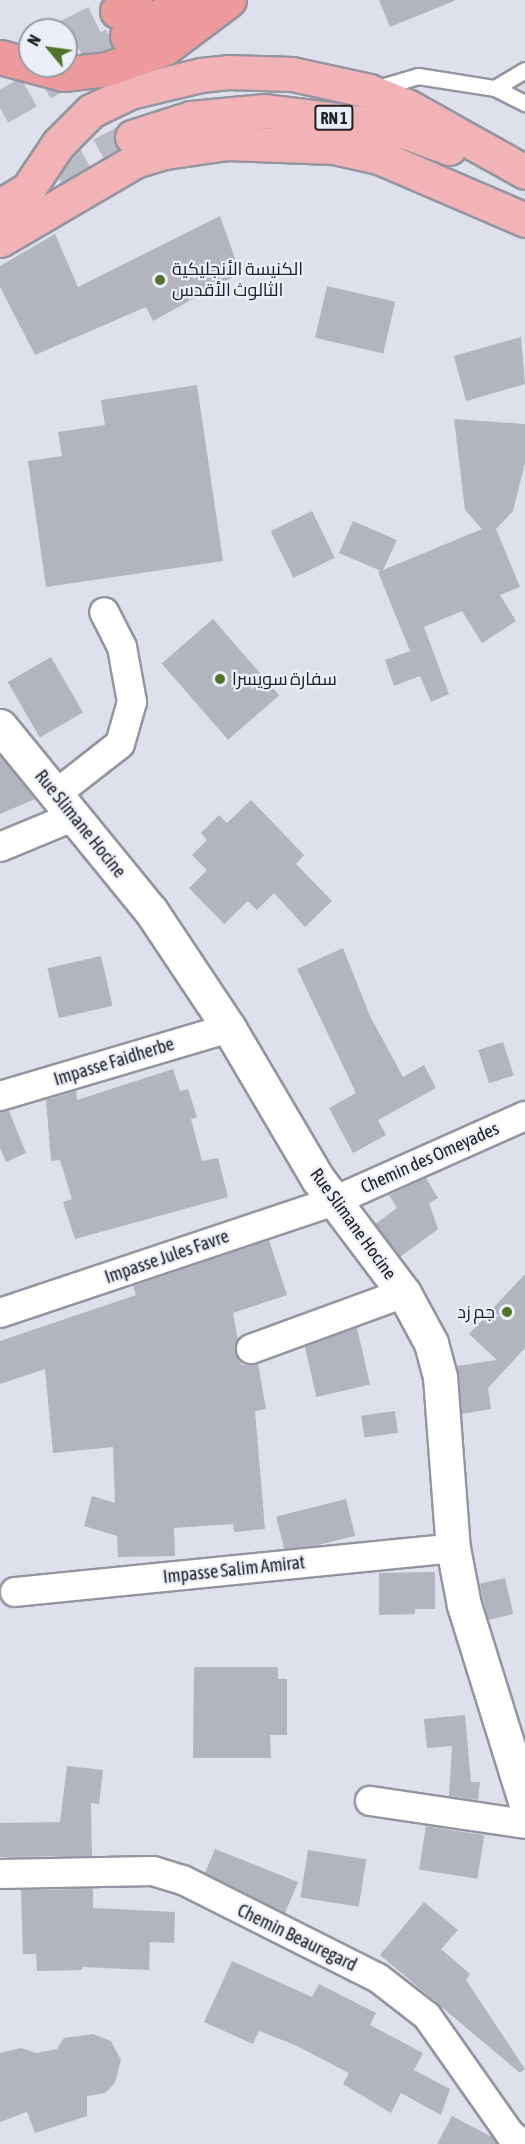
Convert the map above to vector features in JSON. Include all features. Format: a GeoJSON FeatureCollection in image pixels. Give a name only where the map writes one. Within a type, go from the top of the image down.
{"type":"FeatureCollection","features":[{"type":"Feature","properties":{"kind":"highway"},"geometry":{"type":"LineString","coordinates":[[126,16],[185,0]]}},
{"type":"Feature","properties":{"kind":"highway"},"geometry":{"type":"LineString","coordinates":[[0,57],[63,74],[107,69],[165,48],[229,0]]}},
{"type":"Feature","properties":{"kind":"main road"},"geometry":{"type":"LineString","coordinates":[[0,206],[28,189],[74,125],[91,111],[130,92],[201,75],[253,71],[292,74],[369,91],[417,111],[525,172]]}},
{"type":"Feature","properties":{"kind":"main road","name":"RN 1"},"geometry":{"type":"LineString","coordinates":[[132,137],[218,113],[314,114],[406,132],[462,154],[523,215]]}},
{"type":"Feature","properties":{"kind":"main road"},"geometry":{"type":"LineString","coordinates":[[0,240],[135,161],[165,152],[227,143],[333,147],[379,157],[523,215]]}},
{"type":"Feature","properties":{"kind":"street"},"geometry":{"type":"LineString","coordinates":[[0,847],[65,805],[120,744],[132,702],[122,647],[104,612]]}},
{"type":"Feature","properties":{"kind":"street","name":"Rue Slimane Hocine"},"geometry":{"type":"LineString","coordinates":[[0,726],[151,911],[229,1028],[334,1201],[404,1293],[431,1343],[440,1377],[453,1548],[464,1605],[525,1801]]}},
{"type":"Feature","properties":{"kind":"street","name":"Impasse Faidherbe"},"geometry":{"type":"LineString","coordinates":[[0,1096],[229,1028]]}},
{"type":"Feature","properties":{"kind":"street","name":"Chemin des Omeyades"},"geometry":{"type":"LineString","coordinates":[[334,1201],[525,1116]]}},
{"type":"Feature","properties":{"kind":"street","name":"Impasse Jules Favre"},"geometry":{"type":"LineString","coordinates":[[0,1313],[334,1201]]}},
{"type":"Feature","properties":{"kind":"street"},"geometry":{"type":"LineString","coordinates":[[251,1349],[404,1293]]}},
{"type":"Feature","properties":{"kind":"street","name":"Impasse Salim Amirat"},"geometry":{"type":"LineString","coordinates":[[15,1592],[453,1548]]}},
{"type":"Feature","properties":{"kind":"street"},"geometry":{"type":"LineString","coordinates":[[370,1801],[525,1824]]}},
{"type":"Feature","properties":{"kind":"street","name":"Chemin Beauregard"},"geometry":{"type":"LineString","coordinates":[[0,1874],[153,1871],[183,1880],[378,1978],[427,2016],[510,2134],[523,2144]]}},
{"type":"Feature","properties":{"kind":"lane"},"geometry":{"type":"LineString","coordinates":[[495,88],[525,70]]}},
{"type":"Feature","properties":{"kind":"lane"},"geometry":{"type":"LineString","coordinates":[[369,91],[418,76],[495,88],[525,103]]}},
{"type":"Feature","properties":{"kind":"building"},"geometry":{"type":"Polygon","coordinates":[[[379,0],[454,0],[454,1],[390,27],[379,0]]]}},
{"type":"Feature","properties":{"kind":"building","name":"الكنيسة الأنجليكية الثالوث الأقدس"},"geometry":{"type":"Polygon","coordinates":[[[220,216],[240,273],[153,321],[146,307],[35,355],[0,287],[0,266],[55,234],[78,287],[220,216]]]}},
{"type":"Feature","properties":{"kind":"building"},"geometry":{"type":"Polygon","coordinates":[[[327,286],[395,302],[383,353],[315,338],[327,286]]]}},
{"type":"Feature","properties":{"kind":"building"},"geometry":{"type":"Polygon","coordinates":[[[521,337],[525,384],[466,401],[454,356],[521,337]]]}},
{"type":"Feature","properties":{"kind":"building"},"geometry":{"type":"Polygon","coordinates":[[[197,385],[223,561],[46,587],[28,461],[62,456],[58,432],[105,425],[101,400],[197,385]]]}},
{"type":"Feature","properties":{"kind":"building"},"geometry":{"type":"Polygon","coordinates":[[[454,419],[525,424],[525,463],[513,511],[496,529],[520,587],[500,595],[516,621],[482,643],[462,611],[424,627],[449,694],[431,702],[420,676],[394,686],[385,660],[410,651],[378,572],[381,571],[339,553],[353,521],[397,540],[383,570],[482,529],[465,510],[454,419]]]}},
{"type":"Feature","properties":{"kind":"building"},"geometry":{"type":"Polygon","coordinates":[[[312,511],[335,558],[293,578],[271,531],[312,511]]]}},
{"type":"Feature","properties":{"kind":"building","name":"سفارة سويسرا"},"geometry":{"type":"Polygon","coordinates":[[[213,619],[279,695],[228,740],[162,664],[213,619]]]}},
{"type":"Feature","properties":{"kind":"building"},"geometry":{"type":"Polygon","coordinates":[[[51,657],[83,712],[40,737],[8,682],[51,657]]]}},
{"type":"Feature","properties":{"kind":"building"},"geometry":{"type":"Polygon","coordinates":[[[0,756],[35,799],[0,814],[0,756]]]}},
{"type":"Feature","properties":{"kind":"building"},"geometry":{"type":"Polygon","coordinates":[[[251,800],[304,855],[296,864],[332,901],[305,927],[274,893],[257,910],[248,901],[224,924],[189,888],[207,870],[192,855],[207,840],[201,833],[219,815],[227,823],[251,800]]]}},
{"type":"Feature","properties":{"kind":"building"},"geometry":{"type":"Polygon","coordinates":[[[343,948],[370,1016],[403,1077],[424,1065],[436,1088],[378,1120],[386,1135],[353,1153],[329,1108],[356,1093],[297,969],[343,948]]]}},
{"type":"Feature","properties":{"kind":"building"},"geometry":{"type":"Polygon","coordinates":[[[101,956],[112,1006],[59,1018],[47,968],[101,956]]]}},
{"type":"Feature","properties":{"kind":"building"},"geometry":{"type":"Polygon","coordinates":[[[503,1042],[514,1075],[489,1083],[478,1050],[503,1042]]]}},
{"type":"Feature","properties":{"kind":"building"},"geometry":{"type":"Polygon","coordinates":[[[173,1069],[180,1091],[188,1089],[197,1117],[191,1119],[202,1161],[218,1158],[228,1197],[75,1239],[63,1202],[72,1199],[60,1160],[51,1161],[46,1100],[76,1091],[77,1100],[173,1069]]]}},
{"type":"Feature","properties":{"kind":"building"},"geometry":{"type":"Polygon","coordinates":[[[9,1111],[26,1153],[6,1162],[0,1148],[0,1112],[9,1111]]]}},
{"type":"Feature","properties":{"kind":"building"},"geometry":{"type":"Polygon","coordinates":[[[426,1178],[438,1198],[429,1203],[438,1229],[400,1257],[375,1224],[397,1208],[389,1195],[426,1178]]]}},
{"type":"Feature","properties":{"kind":"building"},"geometry":{"type":"Polygon","coordinates":[[[269,1240],[287,1295],[233,1313],[238,1340],[235,1354],[242,1365],[258,1364],[266,1409],[255,1411],[265,1529],[234,1532],[233,1524],[174,1528],[175,1556],[118,1557],[117,1536],[84,1526],[92,1496],[115,1503],[113,1447],[53,1453],[45,1369],[0,1384],[0,1341],[136,1295],[133,1286],[269,1240]]]}},
{"type":"Feature","properties":{"kind":"building"},"geometry":{"type":"Polygon","coordinates":[[[525,1274],[525,1348],[488,1388],[491,1409],[462,1414],[457,1366],[497,1360],[469,1334],[525,1274]]]}},
{"type":"Feature","properties":{"kind":"building"},"geometry":{"type":"Polygon","coordinates":[[[357,1328],[370,1385],[316,1397],[303,1340],[357,1328]]]}},
{"type":"Feature","properties":{"kind":"building"},"geometry":{"type":"Polygon","coordinates":[[[395,1411],[398,1433],[364,1438],[361,1416],[395,1411]]]}},
{"type":"Feature","properties":{"kind":"building"},"geometry":{"type":"Polygon","coordinates":[[[346,1499],[355,1536],[285,1553],[276,1516],[346,1499]]]}},
{"type":"Feature","properties":{"kind":"building"},"geometry":{"type":"Polygon","coordinates":[[[435,1572],[435,1609],[415,1609],[415,1614],[379,1615],[379,1573],[435,1572]]]}},
{"type":"Feature","properties":{"kind":"building"},"geometry":{"type":"Polygon","coordinates":[[[505,1578],[513,1614],[488,1620],[480,1584],[505,1578]]]}},
{"type":"Feature","properties":{"kind":"building"},"geometry":{"type":"Polygon","coordinates":[[[194,1667],[278,1667],[278,1679],[287,1679],[287,1735],[270,1735],[271,1758],[193,1758],[194,1667]]]}},
{"type":"Feature","properties":{"kind":"building"},"geometry":{"type":"Polygon","coordinates":[[[465,1715],[471,1782],[480,1782],[478,1800],[449,1796],[452,1746],[427,1748],[424,1719],[465,1715]]]}},
{"type":"Feature","properties":{"kind":"building"},"geometry":{"type":"Polygon","coordinates":[[[67,1766],[103,1770],[99,1804],[91,1803],[92,1856],[0,1857],[0,1823],[60,1822],[67,1766]]]}},
{"type":"Feature","properties":{"kind":"building"},"geometry":{"type":"Polygon","coordinates":[[[426,1826],[484,1835],[477,1879],[419,1869],[426,1826]]]}},
{"type":"Feature","properties":{"kind":"building"},"geometry":{"type":"Polygon","coordinates":[[[215,1849],[298,1882],[285,1913],[205,1873],[215,1849]]]}},
{"type":"Feature","properties":{"kind":"building"},"geometry":{"type":"Polygon","coordinates":[[[308,1850],[366,1859],[359,1907],[300,1897],[308,1850]]]}},
{"type":"Feature","properties":{"kind":"building"},"geometry":{"type":"Polygon","coordinates":[[[93,1889],[93,1908],[175,1912],[174,1943],[150,1942],[149,1970],[82,1967],[82,1970],[37,1971],[36,1954],[23,1954],[21,1890],[93,1889]]]}},
{"type":"Feature","properties":{"kind":"building"},"geometry":{"type":"Polygon","coordinates":[[[424,1902],[458,1930],[441,1949],[470,1974],[466,1980],[525,2069],[520,2073],[380,1955],[424,1902]]]}},
{"type":"Feature","properties":{"kind":"building"},"geometry":{"type":"Polygon","coordinates":[[[232,1961],[312,1997],[319,1984],[376,2013],[370,2025],[423,2053],[414,2070],[450,2089],[441,2115],[401,2093],[391,2113],[343,2084],[349,2073],[295,2045],[259,2031],[253,2044],[204,2022],[232,1961]]]}},
{"type":"Feature","properties":{"kind":"building"},"geometry":{"type":"Polygon","coordinates":[[[93,2034],[111,2041],[121,2060],[115,2083],[105,2093],[87,2096],[87,2116],[35,2133],[27,2112],[0,2122],[0,2053],[21,2048],[36,2053],[57,2049],[64,2038],[93,2034]]]}},
{"type":"Feature","properties":{"kind":"building"},"geometry":{"type":"Polygon","coordinates":[[[452,2116],[492,2137],[497,2144],[437,2144],[452,2116]]]}},
{"type":"Feature","properties":{"kind":"tunnel"},"geometry":{"type":"LineString","coordinates":[[78,30],[117,11]]}},
{"type":"Feature","properties":{"kind":"tunnel"},"geometry":{"type":"LineString","coordinates":[[0,108],[127,36]]}},
{"type":"Feature","properties":{"kind":"tunnel"},"geometry":{"type":"LineString","coordinates":[[15,200],[132,137]]}},
{"type":"Feature","properties":{"kind":"place","name":"الكنيسة الأنجليكية الثالوث الأقدس"},"geometry":{"type":"Point","coordinates":[160,280]}},
{"type":"Feature","properties":{"kind":"place","name":"سفارة سويسرا"},"geometry":{"type":"Point","coordinates":[220,679]}},
{"type":"Feature","properties":{"kind":"place","name":"جم زد"},"geometry":{"type":"Point","coordinates":[507,1312]}}]}
